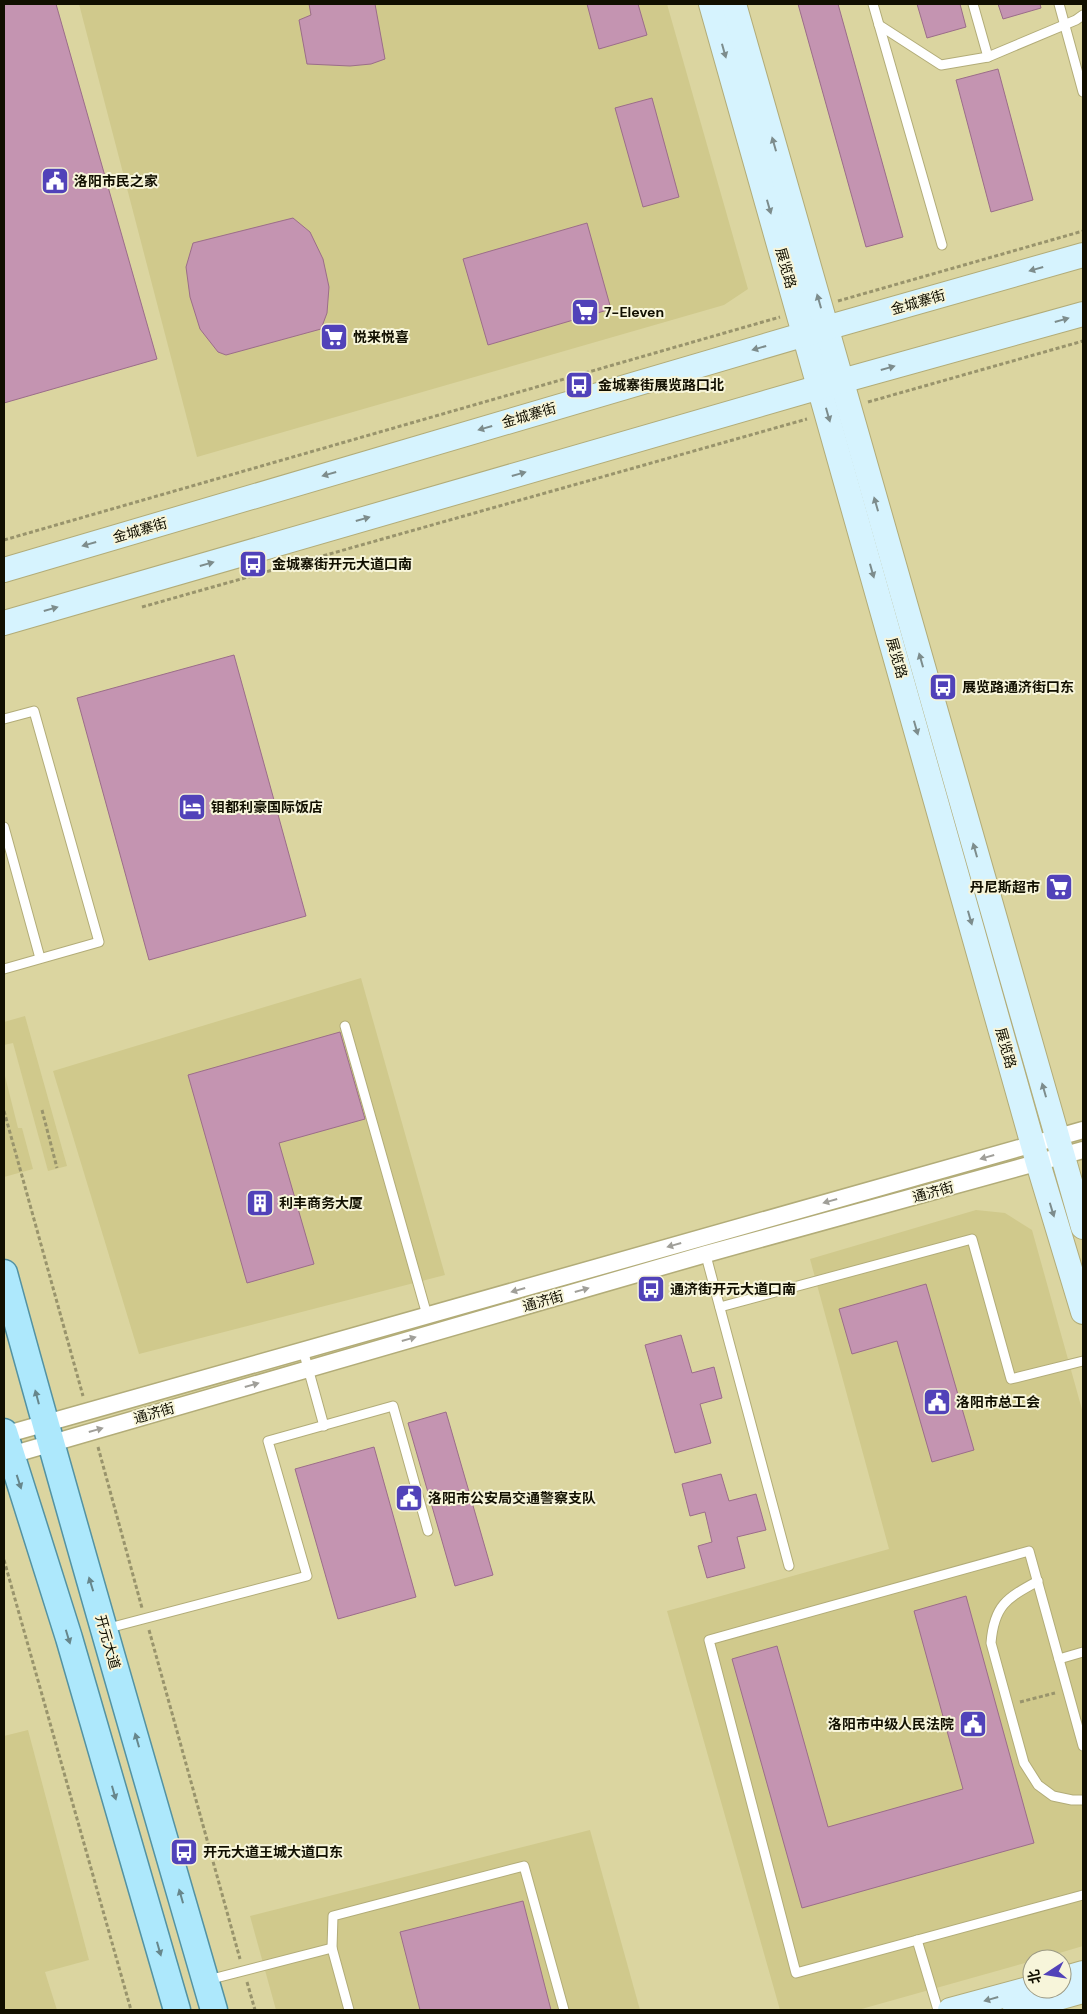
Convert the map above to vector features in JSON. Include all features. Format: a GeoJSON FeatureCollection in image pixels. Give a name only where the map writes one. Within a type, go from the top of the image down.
{"type":"FeatureCollection","features":[{"type":"Feature","properties":{"kind":"main road","name":"开元大道"},"geometry":{"type":"LineString","coordinates":[[4,1273],[47,1434],[214,2010]]}},
{"type":"Feature","properties":{"kind":"main road"},"geometry":{"type":"LineString","coordinates":[[5,1443],[69,1638],[177,2010]]}},
{"type":"Feature","properties":{"kind":"street","name":"展览路"},"geometry":{"type":"LineString","coordinates":[[711,4],[813,320]]}},
{"type":"Feature","properties":{"kind":"street","name":"展览路"},"geometry":{"type":"LineString","coordinates":[[734,4],[813,320],[1036,1153],[1083,1312]]}},
{"type":"Feature","properties":{"kind":"street","name":"金城寨街"},"geometry":{"type":"LineString","coordinates":[[4,570],[813,320],[1083,256]]}},
{"type":"Feature","properties":{"kind":"street"},"geometry":{"type":"LineString","coordinates":[[4,623],[831,384],[1083,314]]}},
{"type":"Feature","properties":{"kind":"street","name":"展览路"},"geometry":{"type":"LineString","coordinates":[[838,410],[1068,1148],[1083,1227]]}},
{"type":"Feature","properties":{"kind":"street","name":"通济街"},"geometry":{"type":"LineString","coordinates":[[47,1434],[88,1412],[701,1238],[1036,1153],[1068,1148],[1083,1130]]}},
{"type":"Feature","properties":{"kind":"street","name":"通济街"},"geometry":{"type":"LineString","coordinates":[[5,1443],[47,1434],[93,1431],[706,1254],[1036,1153]]}},
{"type":"Feature","properties":{"kind":"street"},"geometry":{"type":"LineString","coordinates":[[950,2010],[1022,1991]]}},
{"type":"Feature","properties":{"kind":"street"},"geometry":{"type":"LineString","coordinates":[[1015,2010],[1083,1991]]}},
{"type":"Feature","properties":{"kind":"lane"},"geometry":{"type":"LineString","coordinates":[[873,4],[942,245]]}},
{"type":"Feature","properties":{"kind":"lane"},"geometry":{"type":"LineString","coordinates":[[973,4],[988,58]]}},
{"type":"Feature","properties":{"kind":"lane"},"geometry":{"type":"LineString","coordinates":[[1059,4],[1083,92]]}},
{"type":"Feature","properties":{"kind":"lane"},"geometry":{"type":"LineString","coordinates":[[879,25],[941,65],[988,58],[1065,25],[1083,15]]}},
{"type":"Feature","properties":{"kind":"lane"},"geometry":{"type":"LineString","coordinates":[[4,719],[34,710],[99,942],[4,969]]}},
{"type":"Feature","properties":{"kind":"lane"},"geometry":{"type":"LineString","coordinates":[[4,827],[40,958]]}},
{"type":"Feature","properties":{"kind":"lane"},"geometry":{"type":"LineString","coordinates":[[345,1026],[427,1315]]}},
{"type":"Feature","properties":{"kind":"lane"},"geometry":{"type":"LineString","coordinates":[[701,1238],[789,1566]]}},
{"type":"Feature","properties":{"kind":"lane"},"geometry":{"type":"LineString","coordinates":[[720,1306],[972,1239],[1011,1379],[1083,1361]]}},
{"type":"Feature","properties":{"kind":"lane"},"geometry":{"type":"LineString","coordinates":[[302,1350],[324,1426]]}},
{"type":"Feature","properties":{"kind":"lane"},"geometry":{"type":"LineString","coordinates":[[105,1630],[307,1576],[268,1441],[393,1406],[428,1531]]}},
{"type":"Feature","properties":{"kind":"lane"},"geometry":{"type":"LineString","coordinates":[[1083,1746],[1079,1715],[1060,1659],[1029,1551],[709,1640],[796,1973],[1083,1896]]}},
{"type":"Feature","properties":{"kind":"lane"},"geometry":{"type":"LineString","coordinates":[[1038,1581],[1014,1594],[1001,1606],[992,1625],[991,1643],[1024,1763],[1038,1785],[1053,1796],[1083,1800]]}},
{"type":"Feature","properties":{"kind":"lane"},"geometry":{"type":"LineString","coordinates":[[1060,1659],[1083,1652]]}},
{"type":"Feature","properties":{"kind":"lane"},"geometry":{"type":"LineString","coordinates":[[349,2010],[332,1948],[333,1916],[524,1866],[564,2010]]}},
{"type":"Feature","properties":{"kind":"lane"},"geometry":{"type":"LineString","coordinates":[[918,1940],[938,2010]]}},
{"type":"Feature","properties":{"kind":"lane"},"geometry":{"type":"LineString","coordinates":[[205,1981],[332,1948]]}},
{"type":"Feature","properties":{"kind":"path"},"geometry":{"type":"LineString","coordinates":[[4,540],[813,320],[1083,232]]}},
{"type":"Feature","properties":{"kind":"path"},"geometry":{"type":"LineString","coordinates":[[138,608],[1083,341]]}},
{"type":"Feature","properties":{"kind":"path"},"geometry":{"type":"LineString","coordinates":[[42,1110],[58,1168]]}},
{"type":"Feature","properties":{"kind":"path"},"geometry":{"type":"LineString","coordinates":[[4,1111],[88,1412]]}},
{"type":"Feature","properties":{"kind":"path"},"geometry":{"type":"LineString","coordinates":[[93,1431],[255,2010]]}},
{"type":"Feature","properties":{"kind":"path"},"geometry":{"type":"LineString","coordinates":[[4,1560],[131,2010]]}},
{"type":"Feature","properties":{"kind":"path"},"geometry":{"type":"LineString","coordinates":[[1008,1706],[1044,1696]]}},
{"type":"Feature","properties":{"kind":"shaded area"},"geometry":{"type":"Polygon","coordinates":[[[79,4],[667,4],[748,289],[724,305],[197,457],[79,4]]]}},
{"type":"Feature","properties":{"kind":"shaded area"},"geometry":{"type":"Polygon","coordinates":[[[361,978],[445,1275],[139,1354],[53,1071],[361,978]]]}},
{"type":"Feature","properties":{"kind":"shaded area"},"geometry":{"type":"Polygon","coordinates":[[[25,1016],[67,1166],[48,1171],[13,1043],[4,1045],[4,1022],[25,1016]]]}},
{"type":"Feature","properties":{"kind":"shaded area"},"geometry":{"type":"Polygon","coordinates":[[[4,1072],[18,1128],[22,1128],[33,1169],[4,1177],[4,1072]]]}},
{"type":"Feature","properties":{"kind":"shaded area"},"geometry":{"type":"Polygon","coordinates":[[[976,1210],[1005,1213],[1032,1230],[1083,1413],[1083,1946],[1072,1949],[1022,1949],[1022,1964],[858,2010],[780,2010],[667,1611],[889,1549],[810,1259],[976,1210]]]}},
{"type":"Feature","properties":{"kind":"shaded area"},"geometry":{"type":"Polygon","coordinates":[[[28,1730],[89,1960],[45,1972],[57,2010],[4,2010],[4,1736],[28,1730]]]}},
{"type":"Feature","properties":{"kind":"shaded area"},"geometry":{"type":"Polygon","coordinates":[[[590,1830],[640,2010],[276,2010],[250,1916],[590,1830]]]}},
{"type":"Feature","properties":{"kind":"building","name":"洛阳市民之家"},"geometry":{"type":"Polygon","coordinates":[[[4,4],[56,4],[157,359],[4,403],[4,4]]]}},
{"type":"Feature","properties":{"kind":"building"},"geometry":{"type":"Polygon","coordinates":[[[309,4],[375,4],[385,59],[371,64],[350,66],[307,64],[299,20],[311,15],[309,4]]]}},
{"type":"Feature","properties":{"kind":"building"},"geometry":{"type":"Polygon","coordinates":[[[587,4],[638,4],[647,35],[599,49],[587,4]]]}},
{"type":"Feature","properties":{"kind":"building"},"geometry":{"type":"Polygon","coordinates":[[[798,4],[838,4],[903,237],[866,247],[798,4]]]}},
{"type":"Feature","properties":{"kind":"building"},"geometry":{"type":"Polygon","coordinates":[[[917,4],[960,4],[966,27],[927,38],[917,4]]]}},
{"type":"Feature","properties":{"kind":"building"},"geometry":{"type":"Polygon","coordinates":[[[998,4],[1040,4],[1041,8],[1003,19],[998,4]]]}},
{"type":"Feature","properties":{"kind":"building"},"geometry":{"type":"Polygon","coordinates":[[[998,69],[1033,200],[991,212],[956,80],[998,69]]]}},
{"type":"Feature","properties":{"kind":"building"},"geometry":{"type":"Polygon","coordinates":[[[652,98],[679,197],[643,207],[615,108],[652,98]]]}},
{"type":"Feature","properties":{"kind":"building"},"geometry":{"type":"Polygon","coordinates":[[[293,218],[310,232],[323,259],[329,287],[327,313],[321,329],[226,355],[218,352],[200,329],[190,297],[186,267],[193,243],[293,218]]]}},
{"type":"Feature","properties":{"kind":"building"},"geometry":{"type":"Polygon","coordinates":[[[587,223],[611,309],[488,345],[463,259],[587,223]]]}},
{"type":"Feature","properties":{"kind":"building","name":"钼都利豪国际饭店"},"geometry":{"type":"Polygon","coordinates":[[[234,655],[306,916],[149,960],[77,698],[234,655]]]}},
{"type":"Feature","properties":{"kind":"building","name":"利丰商务大厦"},"geometry":{"type":"Polygon","coordinates":[[[340,1032],[365,1119],[279,1143],[314,1264],[247,1283],[188,1075],[340,1032]]]}},
{"type":"Feature","properties":{"kind":"building","name":"洛阳市总工会"},"geometry":{"type":"Polygon","coordinates":[[[926,1284],[974,1450],[932,1462],[897,1341],[852,1354],[839,1309],[926,1284]]]}},
{"type":"Feature","properties":{"kind":"building"},"geometry":{"type":"Polygon","coordinates":[[[681,1335],[692,1373],[714,1367],[722,1398],[700,1404],[711,1443],[675,1453],[645,1345],[681,1335]]]}},
{"type":"Feature","properties":{"kind":"building"},"geometry":{"type":"Polygon","coordinates":[[[446,1412],[493,1575],[455,1586],[408,1423],[446,1412]]]}},
{"type":"Feature","properties":{"kind":"building"},"geometry":{"type":"Polygon","coordinates":[[[374,1447],[416,1597],[338,1619],[295,1469],[374,1447]]]}},
{"type":"Feature","properties":{"kind":"building"},"geometry":{"type":"Polygon","coordinates":[[[721,1474],[729,1501],[756,1494],[766,1530],[737,1537],[745,1568],[707,1578],[698,1546],[712,1542],[705,1512],[690,1516],[682,1484],[721,1474]]]}},
{"type":"Feature","properties":{"kind":"building","name":"洛阳市中级人民法院"},"geometry":{"type":"Polygon","coordinates":[[[966,1596],[1034,1843],[802,1908],[732,1659],[777,1646],[828,1827],[963,1789],[914,1611],[966,1596]]]}},
{"type":"Feature","properties":{"kind":"building"},"geometry":{"type":"Polygon","coordinates":[[[523,1901],[551,2010],[420,2010],[400,1932],[523,1901]]]}},
{"type":"Feature","properties":{"kind":"place","name":"洛阳市民之家"},"geometry":{"type":"Point","coordinates":[55,181]}},
{"type":"Feature","properties":{"kind":"place","name":"7-Eleven"},"geometry":{"type":"Point","coordinates":[585,312]}},
{"type":"Feature","properties":{"kind":"place","name":"悦来悦喜"},"geometry":{"type":"Point","coordinates":[334,337]}},
{"type":"Feature","properties":{"kind":"place","name":"金城寨街展览路口北"},"geometry":{"type":"Point","coordinates":[579,385]}},
{"type":"Feature","properties":{"kind":"place","name":"金城寨街开元大道口南"},"geometry":{"type":"Point","coordinates":[253,564]}},
{"type":"Feature","properties":{"kind":"place","name":"展览路通济街口东"},"geometry":{"type":"Point","coordinates":[943,687]}},
{"type":"Feature","properties":{"kind":"place","name":"钼都利豪国际饭店"},"geometry":{"type":"Point","coordinates":[192,807]}},
{"type":"Feature","properties":{"kind":"place","name":"丹尼斯超市"},"geometry":{"type":"Point","coordinates":[1059,887]}},
{"type":"Feature","properties":{"kind":"place","name":"利丰商务大厦"},"geometry":{"type":"Point","coordinates":[260,1203]}},
{"type":"Feature","properties":{"kind":"place","name":"通济街开元大道口南"},"geometry":{"type":"Point","coordinates":[651,1289]}},
{"type":"Feature","properties":{"kind":"place","name":"洛阳市总工会"},"geometry":{"type":"Point","coordinates":[937,1402]}},
{"type":"Feature","properties":{"kind":"place","name":"洛阳市公安局交通警察支队"},"geometry":{"type":"Point","coordinates":[409,1498]}},
{"type":"Feature","properties":{"kind":"place","name":"洛阳市中级人民法院"},"geometry":{"type":"Point","coordinates":[973,1724]}},
{"type":"Feature","properties":{"kind":"place","name":"开元大道王城大道口东"},"geometry":{"type":"Point","coordinates":[184,1852]}}]}
